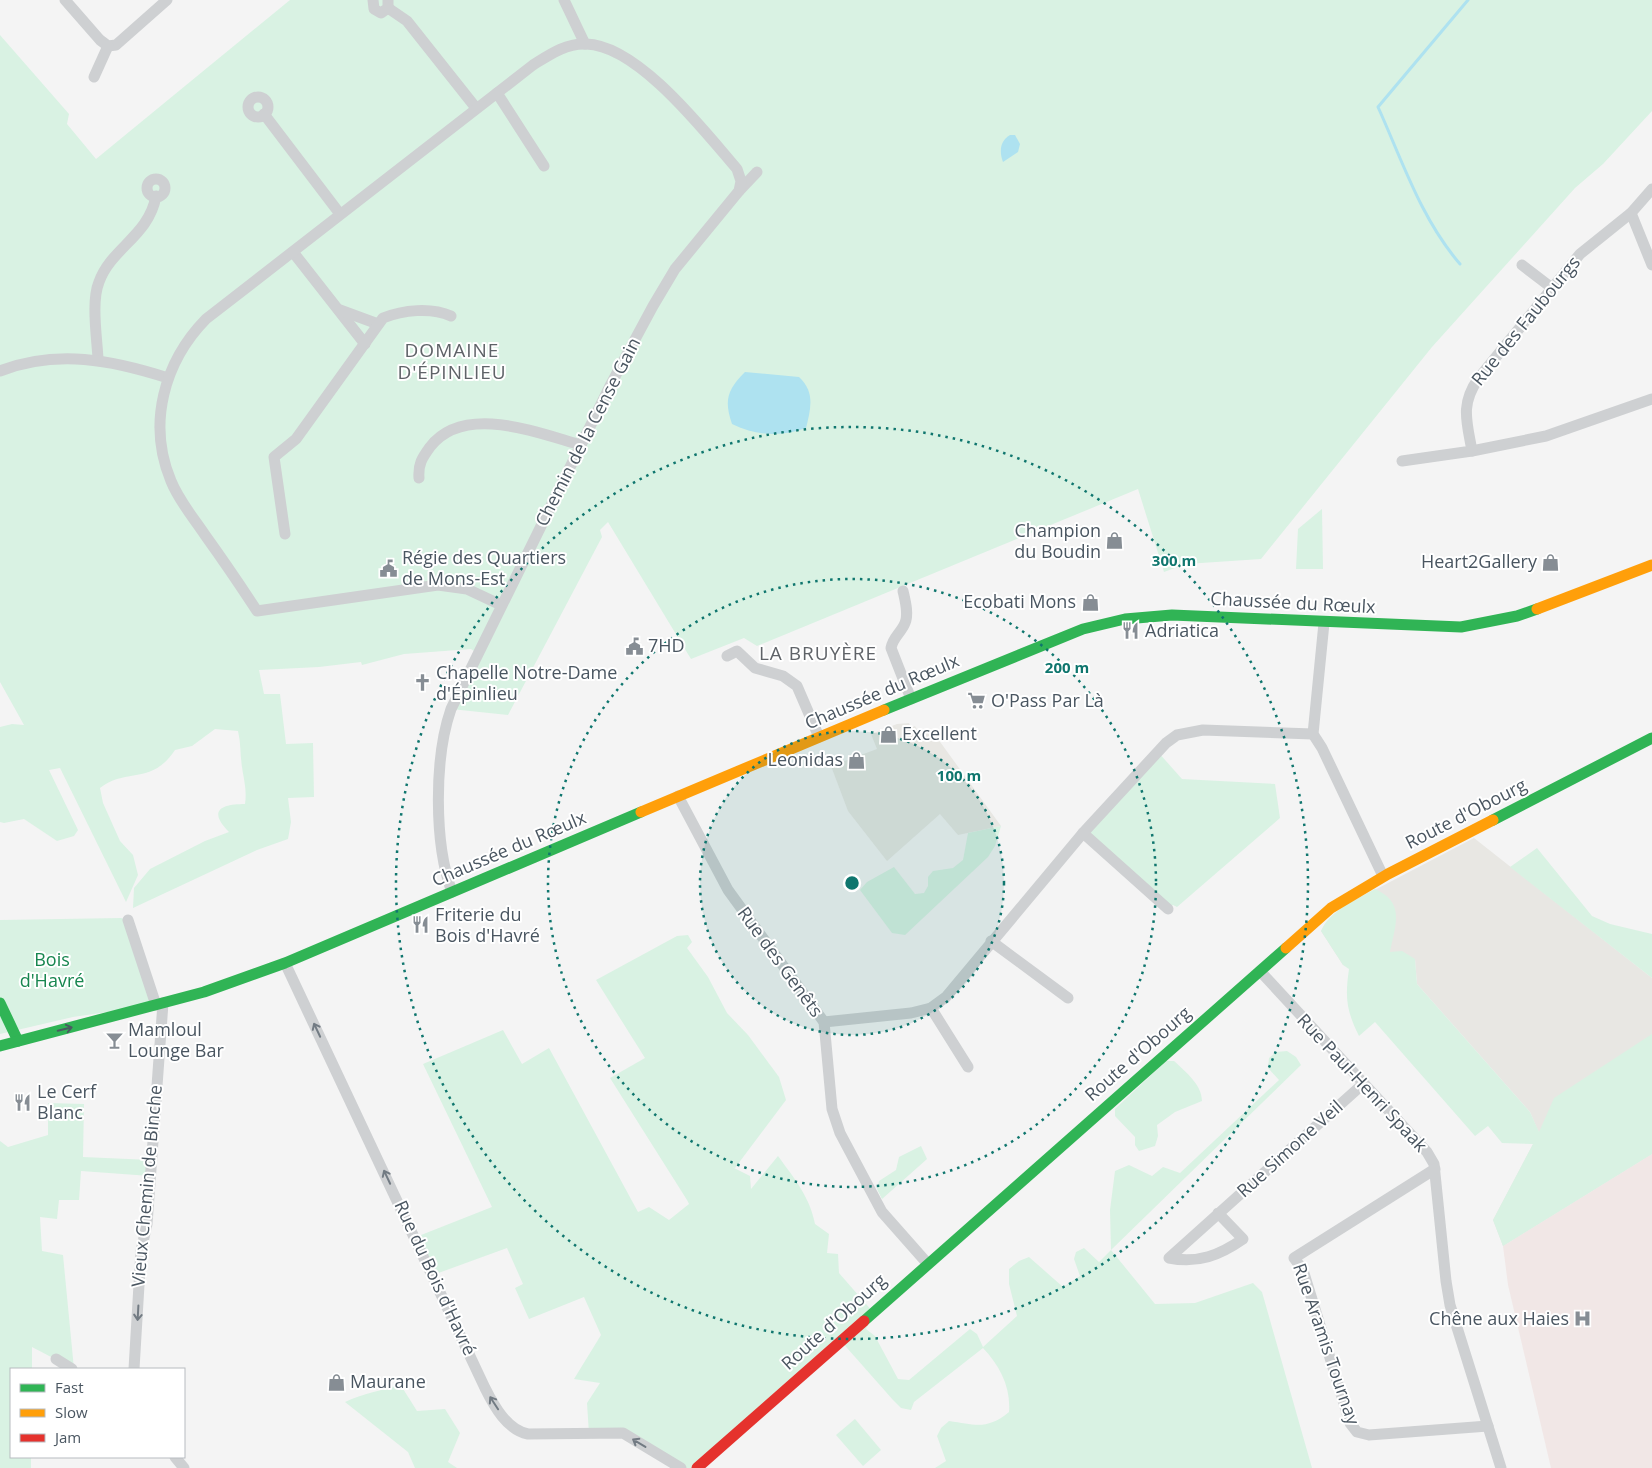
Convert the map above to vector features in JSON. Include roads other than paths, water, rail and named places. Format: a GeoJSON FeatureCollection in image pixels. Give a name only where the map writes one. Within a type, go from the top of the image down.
{"type":"FeatureCollection","features":[{"type":"Feature","properties":{"kind":"main road","name":"Chaussée du Rœulx"},"geometry":{"type":"LineString","coordinates":[[0,1046],[17,1036],[73,1017],[133,1010],[159,1004],[228,984],[286,963],[678,796],[1071,632],[1118,620],[1172,615],[1444,628],[1479,624],[1533,611],[1652,565]]}},
{"type":"Feature","properties":{"kind":"main road","name":"Route d'Obourg"},"geometry":{"type":"LineString","coordinates":[[697,1468],[1331,908],[1383,876],[1652,738]]}},
{"type":"Feature","properties":{"kind":"main road"},"geometry":{"type":"LineString","coordinates":[[0,1003],[17,1036]]}},
{"type":"Feature","properties":{"kind":"main road","name":"Chaussée du Rœulx"},"geometry":{"type":"LineString","coordinates":[[0,1034],[17,1036]]}},
{"type":"Feature","properties":{"kind":"street"},"geometry":{"type":"LineString","coordinates":[[65,0],[100,40],[108,46],[116,45],[167,0]]}},
{"type":"Feature","properties":{"kind":"street"},"geometry":{"type":"LineString","coordinates":[[373,0],[372,6],[376,11],[381,13],[388,4],[407,21],[476,108]]}},
{"type":"Feature","properties":{"kind":"street"},"geometry":{"type":"LineString","coordinates":[[564,0],[585,44]]}},
{"type":"Feature","properties":{"kind":"street"},"geometry":{"type":"LineString","coordinates":[[501,605],[467,590],[438,585],[257,611],[183,504],[171,481],[163,454],[160,430],[162,403],[168,378],[186,344],[206,319],[340,214],[476,108],[552,53],[567,47],[585,44],[612,50],[624,57],[680,103],[737,169],[741,181],[739,191]]}},
{"type":"Feature","properties":{"kind":"street"},"geometry":{"type":"LineString","coordinates":[[94,77],[108,46]]}},
{"type":"Feature","properties":{"kind":"street"},"geometry":{"type":"LineString","coordinates":[[497,93],[544,166]]}},
{"type":"Feature","properties":{"kind":"street"},"geometry":{"type":"LineString","coordinates":[[264,114],[340,214]]}},
{"type":"Feature","properties":{"kind":"street","name":"Chemin de la Cense Gain"},"geometry":{"type":"LineString","coordinates":[[452,892],[448,881],[440,830],[441,752],[451,709],[501,605],[663,287],[675,269],[757,172]]}},
{"type":"Feature","properties":{"kind":"street","name":"Rue des Faubourgs"},"geometry":{"type":"LineString","coordinates":[[1472,451],[1465,409],[1470,390],[1580,254],[1631,213],[1652,189]]}},
{"type":"Feature","properties":{"kind":"street"},"geometry":{"type":"LineString","coordinates":[[98,359],[96,296],[98,283],[105,271],[148,220],[156,196]]}},
{"type":"Feature","properties":{"kind":"street"},"geometry":{"type":"LineString","coordinates":[[1631,213],[1652,265]]}},
{"type":"Feature","properties":{"kind":"street"},"geometry":{"type":"LineString","coordinates":[[293,252],[368,341]]}},
{"type":"Feature","properties":{"kind":"street"},"geometry":{"type":"LineString","coordinates":[[1522,265],[1552,288]]}},
{"type":"Feature","properties":{"kind":"street"},"geometry":{"type":"LineString","coordinates":[[340,310],[378,324]]}},
{"type":"Feature","properties":{"kind":"street"},"geometry":{"type":"LineString","coordinates":[[285,534],[274,457],[296,439],[383,318],[399,313],[432,310],[451,316]]}},
{"type":"Feature","properties":{"kind":"street"},"geometry":{"type":"LineString","coordinates":[[0,371],[47,361],[98,359],[168,378]]}},
{"type":"Feature","properties":{"kind":"street"},"geometry":{"type":"LineString","coordinates":[[1402,460],[1472,451],[1546,436],[1652,399]]}},
{"type":"Feature","properties":{"kind":"street"},"geometry":{"type":"LineString","coordinates":[[419,478],[420,460],[436,440],[446,432],[459,428],[510,424],[581,446]]}},
{"type":"Feature","properties":{"kind":"street"},"geometry":{"type":"LineString","coordinates":[[903,591],[907,615],[905,624],[892,641],[892,648],[911,699]]}},
{"type":"Feature","properties":{"kind":"street"},"geometry":{"type":"LineString","coordinates":[[1324,623],[1313,734],[1322,748],[1383,876]]}},
{"type":"Feature","properties":{"kind":"street"},"geometry":{"type":"LineString","coordinates":[[727,656],[737,651],[755,668],[776,674],[793,682],[801,692],[819,737]]}},
{"type":"Feature","properties":{"kind":"street"},"geometry":{"type":"LineString","coordinates":[[824,1022],[910,1013],[931,1008],[946,997],[1083,833],[1166,743],[1177,735],[1203,730],[1313,734]]}},
{"type":"Feature","properties":{"kind":"street","name":"Rue des Genêts"},"geometry":{"type":"LineString","coordinates":[[678,796],[728,890],[824,1022],[832,1109],[840,1133],[882,1212],[927,1263]]}},
{"type":"Feature","properties":{"kind":"street"},"geometry":{"type":"LineString","coordinates":[[1083,833],[1168,909]]}},
{"type":"Feature","properties":{"kind":"street"},"geometry":{"type":"LineString","coordinates":[[128,920],[159,1004]]}},
{"type":"Feature","properties":{"kind":"street"},"geometry":{"type":"LineString","coordinates":[[992,941],[1068,998]]}},
{"type":"Feature","properties":{"kind":"street","name":"Rue du Bois d'Havré"},"geometry":{"type":"LineString","coordinates":[[286,963],[485,1388],[508,1422],[520,1432],[528,1434],[623,1433],[681,1468]]}},
{"type":"Feature","properties":{"kind":"street","name":"Rue Paul-Henri Spaak"},"geometry":{"type":"LineString","coordinates":[[1260,971],[1427,1152],[1435,1169],[1450,1304],[1501,1468]]}},
{"type":"Feature","properties":{"kind":"street","name":"Vieux Chemin de Binche"},"geometry":{"type":"LineString","coordinates":[[134,1368],[141,1251],[147,1224],[159,1004]]}},
{"type":"Feature","properties":{"kind":"street"},"geometry":{"type":"LineString","coordinates":[[931,1008],[968,1067]]}},
{"type":"Feature","properties":{"kind":"street","name":"Rue Simone Veil"},"geometry":{"type":"LineString","coordinates":[[1218,1213],[1243,1239],[1229,1248],[1200,1260],[1185,1262],[1169,1258],[1218,1213],[1363,1084]]}},
{"type":"Feature","properties":{"kind":"street","name":"Rue Aramis Tournay"},"geometry":{"type":"LineString","coordinates":[[1435,1169],[1294,1258],[1303,1270],[1350,1423],[1357,1432],[1369,1436],[1488,1426]]}},
{"type":"Feature","properties":{"kind":"street"},"geometry":{"type":"LineString","coordinates":[[56,1359],[70,1368]]}},
{"type":"Feature","properties":{"kind":"street"},"geometry":{"type":"LineString","coordinates":[[176,1458],[184,1468]]}},
{"type":"Feature","properties":{"kind":"water"},"geometry":{"type":"Polygon","coordinates":[[[1010,135],[1015,135],[1020,144],[1018,152],[1003,162],[1001,154],[1002,143],[1010,135]]]}},
{"type":"Feature","properties":{"kind":"water"},"geometry":{"type":"Polygon","coordinates":[[[745,372],[799,377],[808,388],[810,394],[810,407],[806,428],[788,433],[769,434],[750,431],[732,424],[728,408],[729,396],[734,384],[745,372]]]}},
{"type":"Feature","properties":{"kind":"waterway"},"geometry":{"type":"LineString","coordinates":[[1460,264],[1446,247],[1423,209],[1378,107],[1468,0]]}},
{"type":"Feature","properties":{"kind":"place","name":"Champion du Boudin"},"geometry":{"type":"Point","coordinates":[1115,541]}},
{"type":"Feature","properties":{"kind":"place","name":"Heart2Gallery"},"geometry":{"type":"Point","coordinates":[1551,562]}},
{"type":"Feature","properties":{"kind":"place","name":"Régie des Quartiers de Mons-Est"},"geometry":{"type":"Point","coordinates":[388,568]}},
{"type":"Feature","properties":{"kind":"place","name":"Ecobati Mons"},"geometry":{"type":"Point","coordinates":[1090,602]}},
{"type":"Feature","properties":{"kind":"place","name":"Adriatica"},"geometry":{"type":"Point","coordinates":[1131,631]}},
{"type":"Feature","properties":{"kind":"place","name":"7HD"},"geometry":{"type":"Point","coordinates":[634,646]}},
{"type":"Feature","properties":{"kind":"place","name":"Chapelle Notre-Dame d'Épinlieu"},"geometry":{"type":"Point","coordinates":[422,683]}},
{"type":"Feature","properties":{"kind":"place","name":"O'Pass Par Là"},"geometry":{"type":"Point","coordinates":[977,701]}},
{"type":"Feature","properties":{"kind":"place","name":"Excellent"},"geometry":{"type":"Point","coordinates":[888,734]}},
{"type":"Feature","properties":{"kind":"place","name":"Leonidas"},"geometry":{"type":"Point","coordinates":[857,760]}},
{"type":"Feature","properties":{"kind":"place","name":"Friterie du Bois d'Havré"},"geometry":{"type":"Point","coordinates":[421,925]}},
{"type":"Feature","properties":{"kind":"place","name":"Mamloul Lounge Bar"},"geometry":{"type":"Point","coordinates":[114,1040]}},
{"type":"Feature","properties":{"kind":"place","name":"Le Cerf Blanc"},"geometry":{"type":"Point","coordinates":[23,1102]}},
{"type":"Feature","properties":{"kind":"place","name":"Chêne aux Haies"},"geometry":{"type":"Point","coordinates":[1583,1319]}},
{"type":"Feature","properties":{"kind":"place","name":"Maurane"},"geometry":{"type":"Point","coordinates":[336,1382]}},
{"type":"Feature","properties":{"kind":"district","name":"DOMAINE D'ÉPINLIEU"},"geometry":{"type":"Point","coordinates":[452,361]}},
{"type":"Feature","properties":{"kind":"district","name":"LA BRUYÈRE"},"geometry":{"type":"Point","coordinates":[818,653]}},
{"type":"Feature","properties":{"kind":"park label","name":"Bois d'Havré"},"geometry":{"type":"Point","coordinates":[52,970]}}]}
